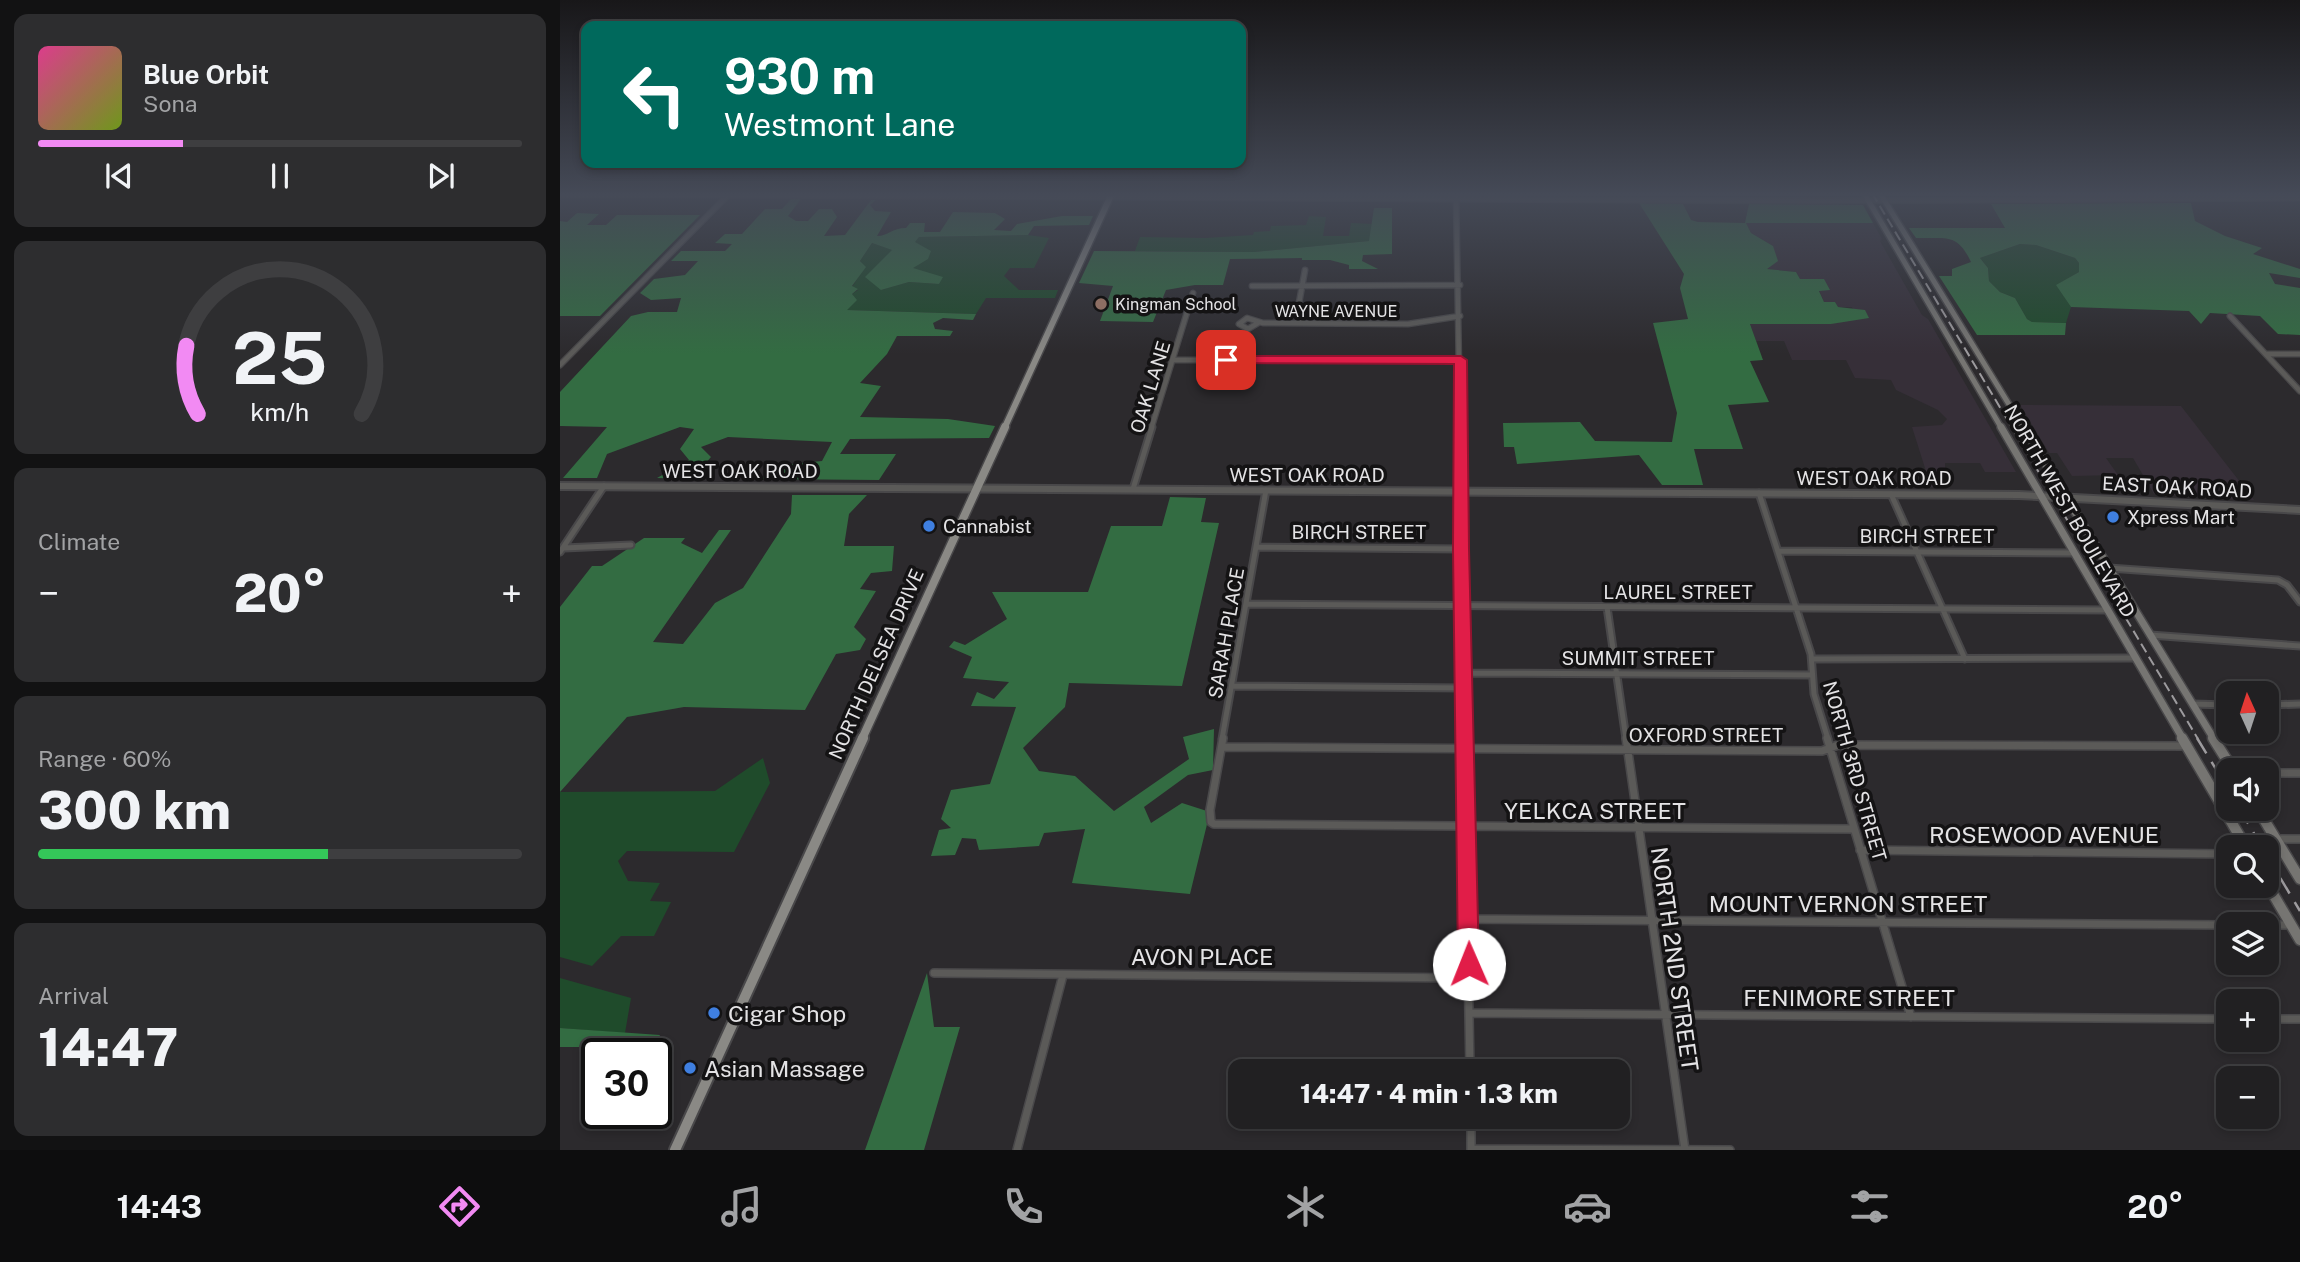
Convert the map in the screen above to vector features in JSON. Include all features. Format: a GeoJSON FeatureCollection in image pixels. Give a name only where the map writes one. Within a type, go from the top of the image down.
{"type":"FeatureCollection","features":[{"type":"Feature","properties":{"kind":"main road","name":"NORTH DELSEA DRIVE"},"geometry":{"type":"LineString","coordinates":[[675,1150],[1087,247]]}},
{"type":"Feature","properties":{"kind":"main road","name":"NORTH WEST BOULEVARD"},"geometry":{"type":"LineString","coordinates":[[1895,247],[2239,835]]}},
{"type":"Feature","properties":{"kind":"main road"},"geometry":{"type":"LineString","coordinates":[[1913,247],[2226,758]]}},
{"type":"Feature","properties":{"kind":"main road"},"geometry":{"type":"LineString","coordinates":[[2279,844],[2300,879]]}},
{"type":"Feature","properties":{"kind":"main road"},"geometry":{"type":"LineString","coordinates":[[2275,898],[2300,940]]}},
{"type":"Feature","properties":{"kind":"street"},"geometry":{"type":"LineString","coordinates":[[560,365],[677,247]]}},
{"type":"Feature","properties":{"kind":"street"},"geometry":{"type":"LineString","coordinates":[[1458,247],[1470,1059]]}},
{"type":"Feature","properties":{"kind":"street"},"geometry":{"type":"LineString","coordinates":[[1301,323],[1299,307],[1305,270]]}},
{"type":"Feature","properties":{"kind":"street"},"geometry":{"type":"LineString","coordinates":[[1252,286],[1460,285]]}},
{"type":"Feature","properties":{"kind":"street","name":"OAK LANE"},"geometry":{"type":"LineString","coordinates":[[1133,489],[1194,292]]}},
{"type":"Feature","properties":{"kind":"street","name":"WAYNE AVENUE"},"geometry":{"type":"LineString","coordinates":[[1258,323],[1248,329],[1239,324],[1250,318],[1263,323],[1408,324],[1461,316]]}},
{"type":"Feature","properties":{"kind":"street"},"geometry":{"type":"LineString","coordinates":[[2230,316],[2300,391]]}},
{"type":"Feature","properties":{"kind":"street"},"geometry":{"type":"LineString","coordinates":[[2266,354],[2300,354]]}},
{"type":"Feature","properties":{"kind":"street"},"geometry":{"type":"LineString","coordinates":[[1172,360],[1461,360]]}},
{"type":"Feature","properties":{"kind":"street","name":"WEST OAK ROAD"},"geometry":{"type":"LineString","coordinates":[[560,486],[2053,496]]}},
{"type":"Feature","properties":{"kind":"street"},"geometry":{"type":"LineString","coordinates":[[562,550],[604,486]]}},
{"type":"Feature","properties":{"kind":"street","name":"SARAH PLACE"},"geometry":{"type":"LineString","coordinates":[[1216,781],[1266,490]]}},
{"type":"Feature","properties":{"kind":"street","name":"NORTH 3RD STREET"},"geometry":{"type":"LineString","coordinates":[[1759,493],[1812,659],[1814,694],[1912,1017]]}},
{"type":"Feature","properties":{"kind":"street"},"geometry":{"type":"LineString","coordinates":[[1891,494],[1965,659]]}},
{"type":"Feature","properties":{"kind":"street","name":"EAST OAK ROAD"},"geometry":{"type":"LineString","coordinates":[[2053,496],[2300,510]]}},
{"type":"Feature","properties":{"kind":"street"},"geometry":{"type":"LineString","coordinates":[[562,550],[631,545]]}},
{"type":"Feature","properties":{"kind":"street","name":"BIRCH STREET"},"geometry":{"type":"LineString","coordinates":[[1256,547],[1461,549]]}},
{"type":"Feature","properties":{"kind":"street","name":"BIRCH STREET"},"geometry":{"type":"LineString","coordinates":[[1778,551],[2075,553]]}},
{"type":"Feature","properties":{"kind":"street"},"geometry":{"type":"LineString","coordinates":[[2109,568],[2278,580],[2287,585],[2300,602]]}},
{"type":"Feature","properties":{"kind":"street","name":"LAUREL STREET"},"geometry":{"type":"LineString","coordinates":[[1247,604],[2108,610]]}},
{"type":"Feature","properties":{"kind":"street","name":"NORTH 2ND STREET"},"geometry":{"type":"LineString","coordinates":[[1607,607],[1685,1150]]}},
{"type":"Feature","properties":{"kind":"street"},"geometry":{"type":"LineString","coordinates":[[2150,635],[2300,646]]}},
{"type":"Feature","properties":{"kind":"street"},"geometry":{"type":"LineString","coordinates":[[1812,659],[2136,658]]}},
{"type":"Feature","properties":{"kind":"street","name":"SUMMIT STREET"},"geometry":{"type":"LineString","coordinates":[[1463,673],[1812,675]]}},
{"type":"Feature","properties":{"kind":"street"},"geometry":{"type":"LineString","coordinates":[[1233,686],[1464,688]]}},
{"type":"Feature","properties":{"kind":"street"},"geometry":{"type":"LineString","coordinates":[[2193,704],[2216,705]]}},
{"type":"Feature","properties":{"kind":"street"},"geometry":{"type":"LineString","coordinates":[[2279,705],[2300,704]]}},
{"type":"Feature","properties":{"kind":"street","name":"OXFORD STREET"},"geometry":{"type":"LineString","coordinates":[[1222,747],[1822,751],[1838,744],[2187,746]]}},
{"type":"Feature","properties":{"kind":"street"},"geometry":{"type":"LineString","coordinates":[[2279,773],[2300,773]]}},
{"type":"Feature","properties":{"kind":"street","name":"YELKCA STREET"},"geometry":{"type":"LineString","coordinates":[[1216,781],[1210,815],[1211,822],[1219,825],[1854,829]]}},
{"type":"Feature","properties":{"kind":"street"},"geometry":{"type":"LineString","coordinates":[[2279,839],[2300,839]]}},
{"type":"Feature","properties":{"kind":"street","name":"ROSEWOOD AVENUE"},"geometry":{"type":"LineString","coordinates":[[1860,850],[2216,854]]}},
{"type":"Feature","properties":{"kind":"street","name":"MOUNT VERNON STREET"},"geometry":{"type":"LineString","coordinates":[[1468,919],[2216,925]]}},
{"type":"Feature","properties":{"kind":"street"},"geometry":{"type":"LineString","coordinates":[[2279,925],[2291,925]]}},
{"type":"Feature","properties":{"kind":"street","name":"AVON PLACE"},"geometry":{"type":"LineString","coordinates":[[934,973],[1469,978]]}},
{"type":"Feature","properties":{"kind":"street"},"geometry":{"type":"LineString","coordinates":[[1017,1150],[1063,975]]}},
{"type":"Feature","properties":{"kind":"street","name":"FENIMORE STREET"},"geometry":{"type":"LineString","coordinates":[[1469,1013],[2216,1019]]}},
{"type":"Feature","properties":{"kind":"street"},"geometry":{"type":"LineString","coordinates":[[2279,1019],[2300,1019]]}},
{"type":"Feature","properties":{"kind":"street"},"geometry":{"type":"LineString","coordinates":[[1471,1129],[1471,1149],[1730,1150]]}},
{"type":"Feature","properties":{"kind":"shaded area"},"geometry":{"type":"Polygon","coordinates":[[[1773,247],[1883,247],[2016,472],[1985,472],[1980,463],[1945,463],[1946,487],[1931,487],[1912,427],[1942,425],[1947,419],[1938,410],[1896,390],[1891,380],[1855,378],[1846,360],[1792,360],[1784,341],[1756,341],[1750,324],[1831,324],[1853,310],[1852,307],[1837,307],[1835,302],[1824,302],[1819,290],[1800,279],[1796,272],[1766,269],[1773,247]]]}},
{"type":"Feature","properties":{"kind":"shaded area"},"geometry":{"type":"Polygon","coordinates":[[[2020,405],[2181,406],[2254,500],[2154,494],[2133,458],[2106,458],[2118,475],[2072,476],[2057,453],[2049,453],[2020,405]]]}},
{"type":"Feature","properties":{"kind":"green space"},"geometry":{"type":"Polygon","coordinates":[[[560,247],[669,247],[600,316],[560,316],[560,247]]]}},
{"type":"Feature","properties":{"kind":"green space"},"geometry":{"type":"Polygon","coordinates":[[[729,247],[870,247],[860,261],[866,267],[852,286],[858,289],[852,294],[857,300],[847,310],[976,314],[973,320],[943,318],[933,323],[935,329],[953,331],[950,336],[897,336],[887,354],[860,383],[881,386],[860,417],[948,419],[995,426],[989,438],[850,439],[840,454],[896,454],[879,480],[762,479],[772,466],[822,461],[832,442],[728,437],[701,447],[711,457],[692,479],[657,478],[689,460],[680,449],[694,429],[680,427],[607,454],[597,478],[563,478],[607,427],[560,426],[560,392],[631,316],[648,312],[677,312],[681,298],[651,300],[640,293],[654,279],[685,275],[698,261],[671,261],[681,251],[725,251],[729,247]]]}},
{"type":"Feature","properties":{"kind":"green space"},"geometry":{"type":"Polygon","coordinates":[[[870,247],[893,250],[881,290],[909,282],[940,284],[912,268],[914,247],[1045,247],[1034,268],[1010,268],[1004,276],[1019,290],[1058,290],[1055,298],[986,298],[976,314],[846,310],[856,300],[852,294],[858,290],[852,287],[865,267],[860,261],[870,247]]]}},
{"type":"Feature","properties":{"kind":"green space"},"geometry":{"type":"Polygon","coordinates":[[[882,247],[923,247],[931,251],[928,259],[913,268],[943,277],[939,284],[909,282],[881,290],[865,277],[892,250],[882,247]]]}},
{"type":"Feature","properties":{"kind":"green space"},"geometry":{"type":"Polygon","coordinates":[[[1137,247],[1310,247],[1254,252],[1135,251],[1137,247]]]}},
{"type":"Feature","properties":{"kind":"green space"},"geometry":{"type":"Polygon","coordinates":[[[1310,247],[1392,247],[1392,254],[1363,255],[1362,261],[1378,269],[1349,269],[1349,265],[1330,260],[1302,258],[1230,259],[1223,285],[1195,285],[1166,290],[1153,322],[1100,321],[1113,286],[1079,283],[1094,251],[1254,252],[1310,247]]]}},
{"type":"Feature","properties":{"kind":"green space"},"geometry":{"type":"Polygon","coordinates":[[[1667,247],[1773,247],[1778,261],[1767,269],[1796,272],[1800,279],[1824,279],[1830,290],[1819,291],[1824,302],[1835,302],[1838,307],[1865,310],[1869,318],[1831,324],[1750,324],[1763,360],[1750,361],[1769,402],[1728,405],[1743,449],[1694,449],[1703,485],[1662,485],[1639,455],[1517,464],[1514,447],[1504,447],[1503,423],[1580,422],[1595,441],[1672,442],[1677,413],[1653,323],[1688,319],[1680,288],[1684,274],[1667,247]]]}},
{"type":"Feature","properties":{"kind":"green space"},"geometry":{"type":"Polygon","coordinates":[[[1962,247],[2012,247],[1980,258],[1988,268],[1989,281],[2000,292],[2015,298],[2027,319],[2032,322],[2066,323],[2065,335],[1977,335],[1939,276],[1952,276],[1952,269],[1971,262],[1962,247]]]}},
{"type":"Feature","properties":{"kind":"green space"},"geometry":{"type":"Polygon","coordinates":[[[2012,247],[2041,247],[2075,258],[2079,263],[2079,272],[2057,285],[2071,307],[2066,323],[2032,322],[2027,319],[2015,298],[2000,292],[1989,281],[1988,268],[1980,258],[2012,247]]]}},
{"type":"Feature","properties":{"kind":"green space"},"geometry":{"type":"Polygon","coordinates":[[[2041,247],[2262,248],[2253,254],[2300,269],[2300,278],[2269,273],[2275,284],[2300,288],[2300,335],[2278,334],[2260,316],[2210,313],[2201,324],[2189,311],[2071,307],[2056,285],[2079,272],[2079,263],[2075,258],[2041,247]]]}},
{"type":"Feature","properties":{"kind":"green space"},"geometry":{"type":"Polygon","coordinates":[[[792,495],[867,495],[849,514],[844,546],[894,546],[892,571],[871,573],[860,589],[876,591],[854,627],[866,639],[860,650],[836,654],[805,710],[684,707],[627,717],[560,792],[560,607],[592,566],[602,566],[644,538],[685,538],[681,543],[702,553],[719,530],[731,530],[653,642],[683,644],[715,603],[743,588],[791,514],[792,495]]]}},
{"type":"Feature","properties":{"kind":"green space"},"geometry":{"type":"Polygon","coordinates":[[[1170,497],[1206,498],[1201,522],[1219,523],[1182,686],[1069,683],[1065,707],[1023,748],[1039,771],[1075,776],[1114,811],[1189,759],[1183,737],[1214,729],[1213,770],[1188,775],[1144,807],[1151,823],[1182,803],[1210,812],[1190,894],[1072,883],[1085,829],[1044,833],[1039,846],[979,850],[976,839],[962,838],[955,855],[931,856],[939,830],[951,828],[941,819],[951,790],[990,784],[1016,707],[971,706],[977,692],[994,699],[1009,682],[963,678],[972,657],[949,647],[954,641],[965,645],[1007,619],[992,592],[1088,592],[1111,526],[1162,526],[1170,497]]]}},
{"type":"Feature","properties":{"kind":"green space"},"geometry":{"type":"Polygon","coordinates":[[[763,758],[770,783],[734,852],[627,851],[618,861],[628,881],[660,883],[650,901],[671,902],[654,936],[621,936],[592,966],[560,957],[560,792],[715,791],[763,758]]]}},
{"type":"Feature","properties":{"kind":"green space"},"geometry":{"type":"Polygon","coordinates":[[[927,973],[934,1027],[960,1027],[924,1150],[865,1150],[927,973]]]}},
{"type":"Feature","properties":{"kind":"green space"},"geometry":{"type":"Polygon","coordinates":[[[560,978],[631,998],[625,1033],[560,1028],[560,978]]]}},
{"type":"Feature","properties":{"kind":"green space"},"geometry":{"type":"Polygon","coordinates":[[[560,1028],[660,1035],[658,1038],[581,1038],[581,1047],[560,1047],[560,1028]]]}},
{"type":"Feature","properties":{"kind":"railway"},"geometry":{"type":"LineString","coordinates":[[1904,247],[2198,739]]}},
{"type":"Feature","properties":{"kind":"railway"},"geometry":{"type":"LineString","coordinates":[[2197,738],[2216,769]]}},
{"type":"Feature","properties":{"kind":"railway"},"geometry":{"type":"LineString","coordinates":[[2247,821],[2255,835]]}},
{"type":"Feature","properties":{"kind":"railway"},"geometry":{"type":"LineString","coordinates":[[2279,876],[2300,911]]}},
{"type":"Feature","properties":{"kind":"place","name":"Kingman School"},"geometry":{"type":"Point","coordinates":[1101,304]}},
{"type":"Feature","properties":{"kind":"place","name":"Xpress Mart"},"geometry":{"type":"Point","coordinates":[2113,517]}},
{"type":"Feature","properties":{"kind":"place","name":"Cannabist"},"geometry":{"type":"Point","coordinates":[929,526]}},
{"type":"Feature","properties":{"kind":"place","name":"Cigar Shop"},"geometry":{"type":"Point","coordinates":[714,1013]}},
{"type":"Feature","properties":{"kind":"place","name":"Asian Massage"},"geometry":{"type":"Point","coordinates":[690,1068]}},
{"type":"Feature","properties":{"kind":"route"},"geometry":{"type":"LineString","coordinates":[[1226,360],[1461,360],[1461,549],[1469,964]]}}]}
